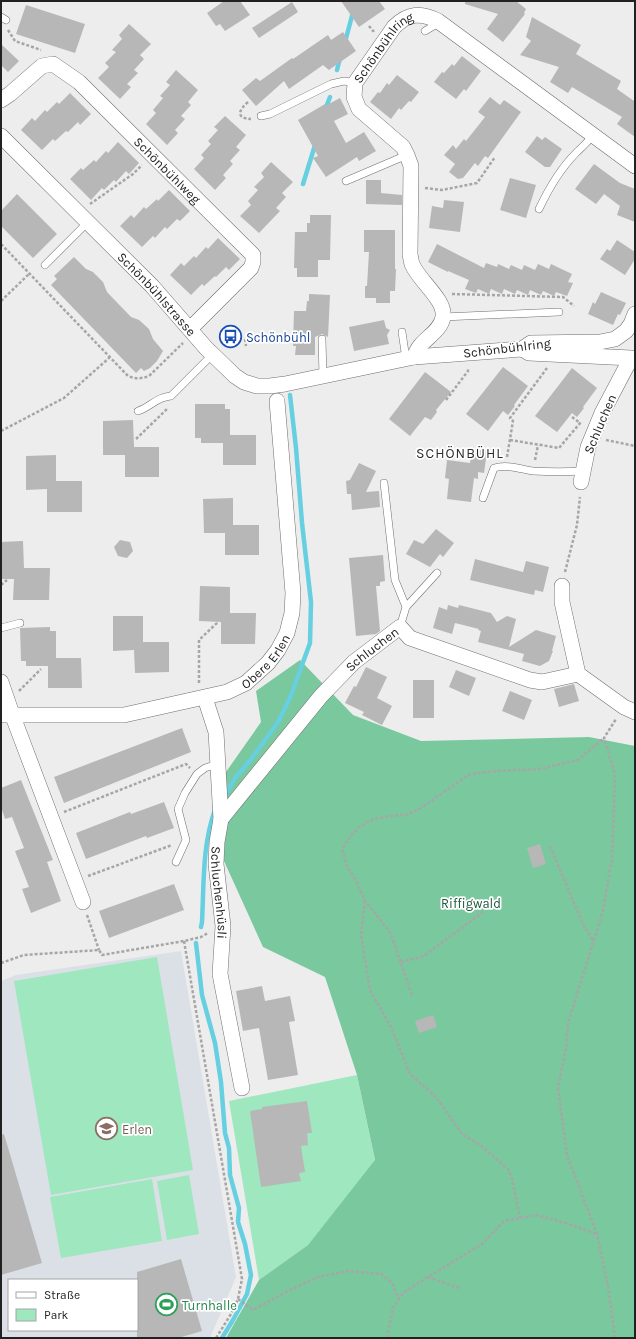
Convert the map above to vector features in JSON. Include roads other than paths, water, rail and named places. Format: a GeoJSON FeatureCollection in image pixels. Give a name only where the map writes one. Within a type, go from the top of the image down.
{"type":"FeatureCollection","features":[{"type":"Feature","properties":{"kind":"street","name":"Schönbühlring"},"geometry":{"type":"LineString","coordinates":[[443,317],[443,310],[437,298],[418,274],[412,264],[410,255],[411,166],[407,155],[403,147],[359,108],[354,97],[355,83],[399,22],[409,16],[415,15],[425,16],[438,21],[635,166]]}},
{"type":"Feature","properties":{"kind":"street","name":"Schönbühlweg"},"geometry":{"type":"LineString","coordinates":[[1,100],[42,66],[53,64],[79,82],[253,255],[251,268],[192,331]]}},
{"type":"Feature","properties":{"kind":"street","name":"Schönbühlstrasse"},"geometry":{"type":"LineString","coordinates":[[1,136],[152,286],[213,354],[235,376],[244,382],[257,386],[270,386],[340,373]]}},
{"type":"Feature","properties":{"kind":"street","name":"Schönbühlring"},"geometry":{"type":"LineString","coordinates":[[340,373],[410,358],[522,349],[531,343],[600,342],[615,339],[626,331],[632,324],[635,314]]}},
{"type":"Feature","properties":{"kind":"street"},"geometry":{"type":"LineString","coordinates":[[410,358],[434,332],[441,323],[443,317]]}},
{"type":"Feature","properties":{"kind":"street"},"geometry":{"type":"LineString","coordinates":[[522,349],[529,353],[633,354]]}},
{"type":"Feature","properties":{"kind":"street","name":"Schluchen"},"geometry":{"type":"LineString","coordinates":[[582,477],[588,447],[592,436],[602,413],[633,354]]}},
{"type":"Feature","properties":{"kind":"street","name":"Obere Erlen"},"geometry":{"type":"LineString","coordinates":[[6,714],[124,715],[227,692],[246,683],[268,663],[278,650],[287,633],[292,613],[293,593],[277,401]]}},
{"type":"Feature","properties":{"kind":"street"},"geometry":{"type":"LineString","coordinates":[[562,586],[562,602],[578,674],[629,710]]}},
{"type":"Feature","properties":{"kind":"street","name":"Schluchen"},"geometry":{"type":"LineString","coordinates":[[221,819],[321,696],[354,662],[400,627],[410,638],[530,680],[542,682],[578,674]]}},
{"type":"Feature","properties":{"kind":"street"},"geometry":{"type":"LineString","coordinates":[[1,682],[6,714],[83,902]]}},
{"type":"Feature","properties":{"kind":"street","name":"Schluchenhüsli"},"geometry":{"type":"LineString","coordinates":[[203,698],[216,732],[218,764],[221,819],[217,842],[216,864],[223,926],[220,974],[242,1088]]}},
{"type":"Feature","properties":{"kind":"lane"},"geometry":{"type":"LineString","coordinates":[[425,31],[435,25],[438,21]]}},
{"type":"Feature","properties":{"kind":"lane"},"geometry":{"type":"LineString","coordinates":[[261,116],[270,114],[331,84],[344,81],[355,83]]}},
{"type":"Feature","properties":{"kind":"lane"},"geometry":{"type":"LineString","coordinates":[[539,209],[549,189],[557,178],[575,154],[593,135]]}},
{"type":"Feature","properties":{"kind":"lane"},"geometry":{"type":"LineString","coordinates":[[346,181],[407,155]]}},
{"type":"Feature","properties":{"kind":"lane"},"geometry":{"type":"LineString","coordinates":[[45,266],[87,223]]}},
{"type":"Feature","properties":{"kind":"lane"},"geometry":{"type":"LineString","coordinates":[[443,317],[560,312]]}},
{"type":"Feature","properties":{"kind":"lane"},"geometry":{"type":"LineString","coordinates":[[402,332],[410,358]]}},
{"type":"Feature","properties":{"kind":"lane"},"geometry":{"type":"LineString","coordinates":[[322,339],[323,376]]}},
{"type":"Feature","properties":{"kind":"lane"},"geometry":{"type":"LineString","coordinates":[[138,411],[145,409],[162,396],[171,396],[213,354]]}},
{"type":"Feature","properties":{"kind":"lane"},"geometry":{"type":"LineString","coordinates":[[483,498],[494,468],[501,466],[534,471],[560,472],[582,477]]}},
{"type":"Feature","properties":{"kind":"lane"},"geometry":{"type":"LineString","coordinates":[[384,483],[396,580],[406,607]]}},
{"type":"Feature","properties":{"kind":"lane"},"geometry":{"type":"LineString","coordinates":[[400,627],[406,607],[437,572]]}},
{"type":"Feature","properties":{"kind":"lane"},"geometry":{"type":"LineString","coordinates":[[1,628],[20,623]]}},
{"type":"Feature","properties":{"kind":"lane"},"geometry":{"type":"LineString","coordinates":[[176,862],[186,840],[178,809],[185,793],[197,774],[205,768],[218,764]]}},
{"type":"Feature","properties":{"kind":"waterway"},"geometry":{"type":"LineString","coordinates":[[345,42],[356,1]]}},
{"type":"Feature","properties":{"kind":"waterway"},"geometry":{"type":"LineString","coordinates":[[337,70],[340,58]]}},
{"type":"Feature","properties":{"kind":"waterway"},"geometry":{"type":"LineString","coordinates":[[325,110],[330,97]]}},
{"type":"Feature","properties":{"kind":"waterway"},"geometry":{"type":"LineString","coordinates":[[303,184],[316,142]]}},
{"type":"Feature","properties":{"kind":"waterway"},"geometry":{"type":"LineString","coordinates":[[226,794],[235,778],[252,758],[278,722],[290,698],[310,643],[311,602],[290,395]]}},
{"type":"Feature","properties":{"kind":"waterway"},"geometry":{"type":"LineString","coordinates":[[201,927],[206,851],[215,810]]}},
{"type":"Feature","properties":{"kind":"waterway"},"geometry":{"type":"LineString","coordinates":[[196,943],[202,995],[215,1043],[221,1082],[225,1133],[229,1148],[230,1175],[239,1208],[238,1222],[245,1244],[251,1275],[247,1294],[222,1338]]}},
{"type":"Feature","properties":{"kind":"place","name":"Schönbühl"},"geometry":{"type":"Point","coordinates":[230,337]}},
{"type":"Feature","properties":{"kind":"place","name":"Erlen"},"geometry":{"type":"Point","coordinates":[106,1129]}},
{"type":"Feature","properties":{"kind":"place","name":"Turnhalle"},"geometry":{"type":"Point","coordinates":[166,1305]}},
{"type":"Feature","properties":{"kind":"district","name":"SCHÖNBÜHL"},"geometry":{"type":"Point","coordinates":[460,453]}},
{"type":"Feature","properties":{"kind":"park label","name":"Riffigwald"},"geometry":{"type":"Point","coordinates":[471,903]}}]}
